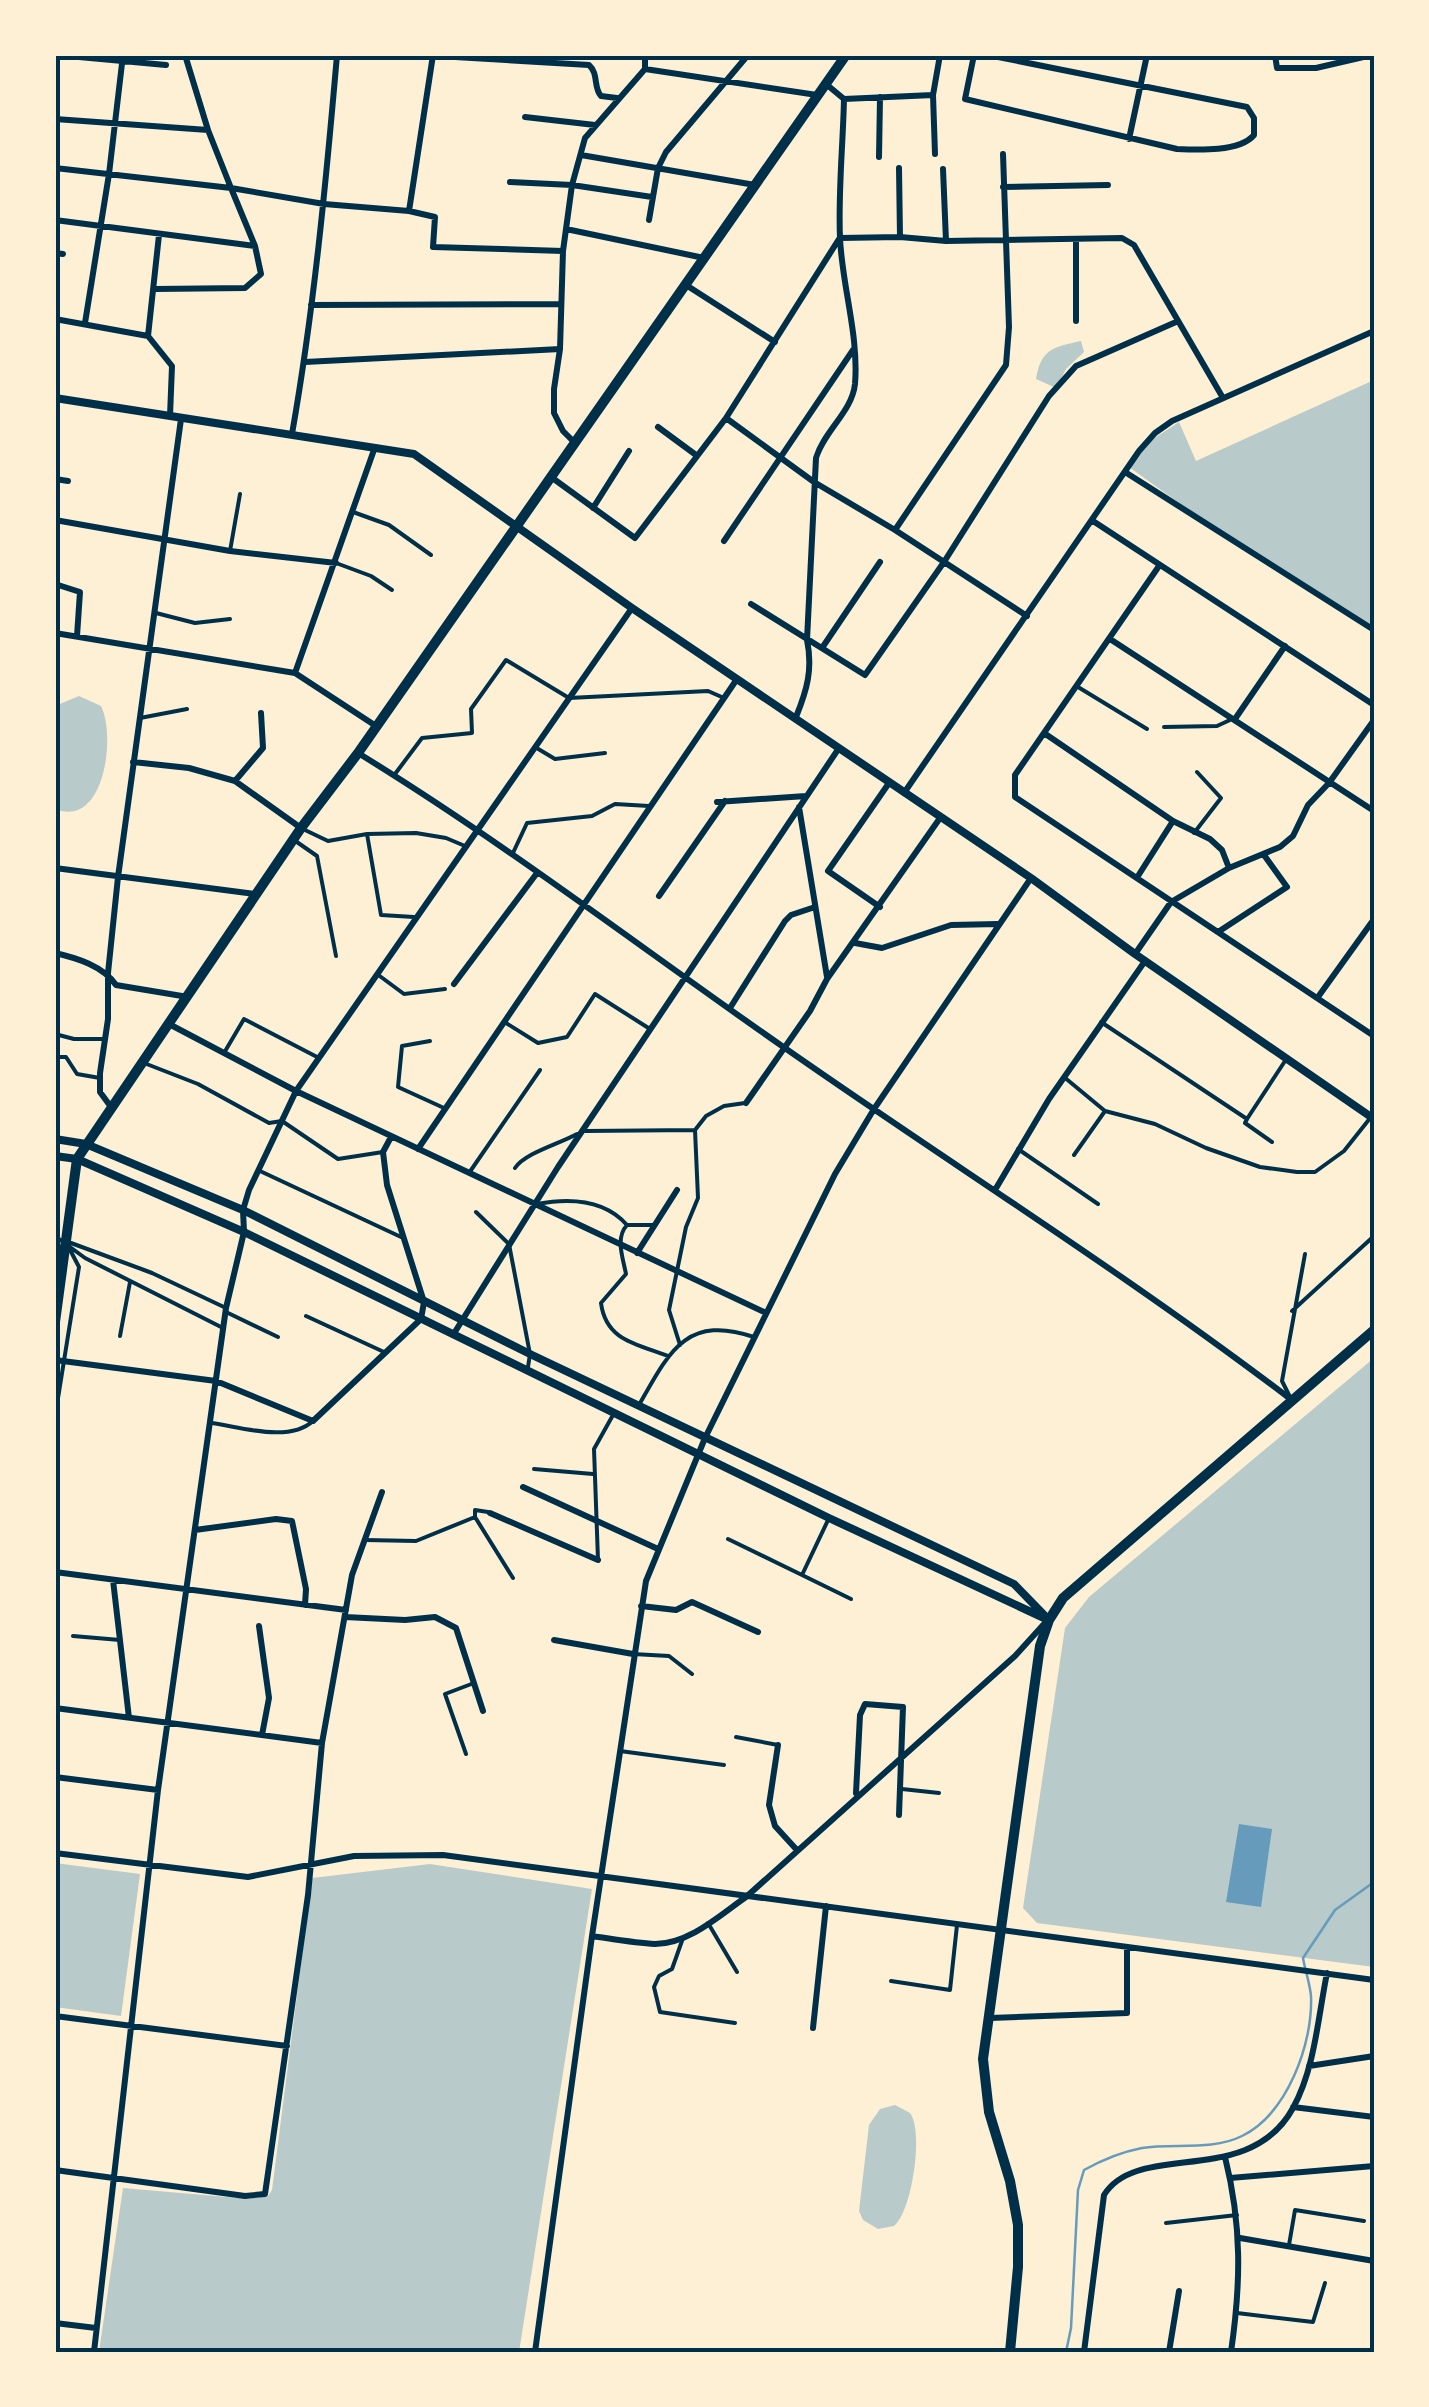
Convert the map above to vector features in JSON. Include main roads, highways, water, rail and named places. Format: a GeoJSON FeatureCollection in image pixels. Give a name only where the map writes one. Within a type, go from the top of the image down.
{"type":"FeatureCollection","features":[{"type":"Feature","properties":{"kind":"main road"},"geometry":{"type":"LineString","coordinates":[[55,1322],[61,1239],[76,1159],[300,828],[358,753],[846,55]]}},
{"type":"Feature","properties":{"kind":"main road"},"geometry":{"type":"LineString","coordinates":[[1010,2352],[1018,2224],[1010,2181],[989,2112],[983,2059],[1040,1646],[1048,1620],[1063,1598],[1374,1330]]}},
{"type":"Feature","properties":{"kind":"water"},"geometry":{"type":"Polygon","coordinates":[[[1239,1824],[1272,1829],[1261,1907],[1226,1902],[1239,1824]]]}},
{"type":"Feature","properties":{"kind":"waterway"},"geometry":{"type":"LineString","coordinates":[[1066,2352],[1071,2328],[1078,2190],[1084,2170],[1142,2148],[1230,2141],[1258,2126],[1284,2095],[1302,2056],[1311,1996],[1303,1958],[1335,1910],[1374,1882]]}}]}
